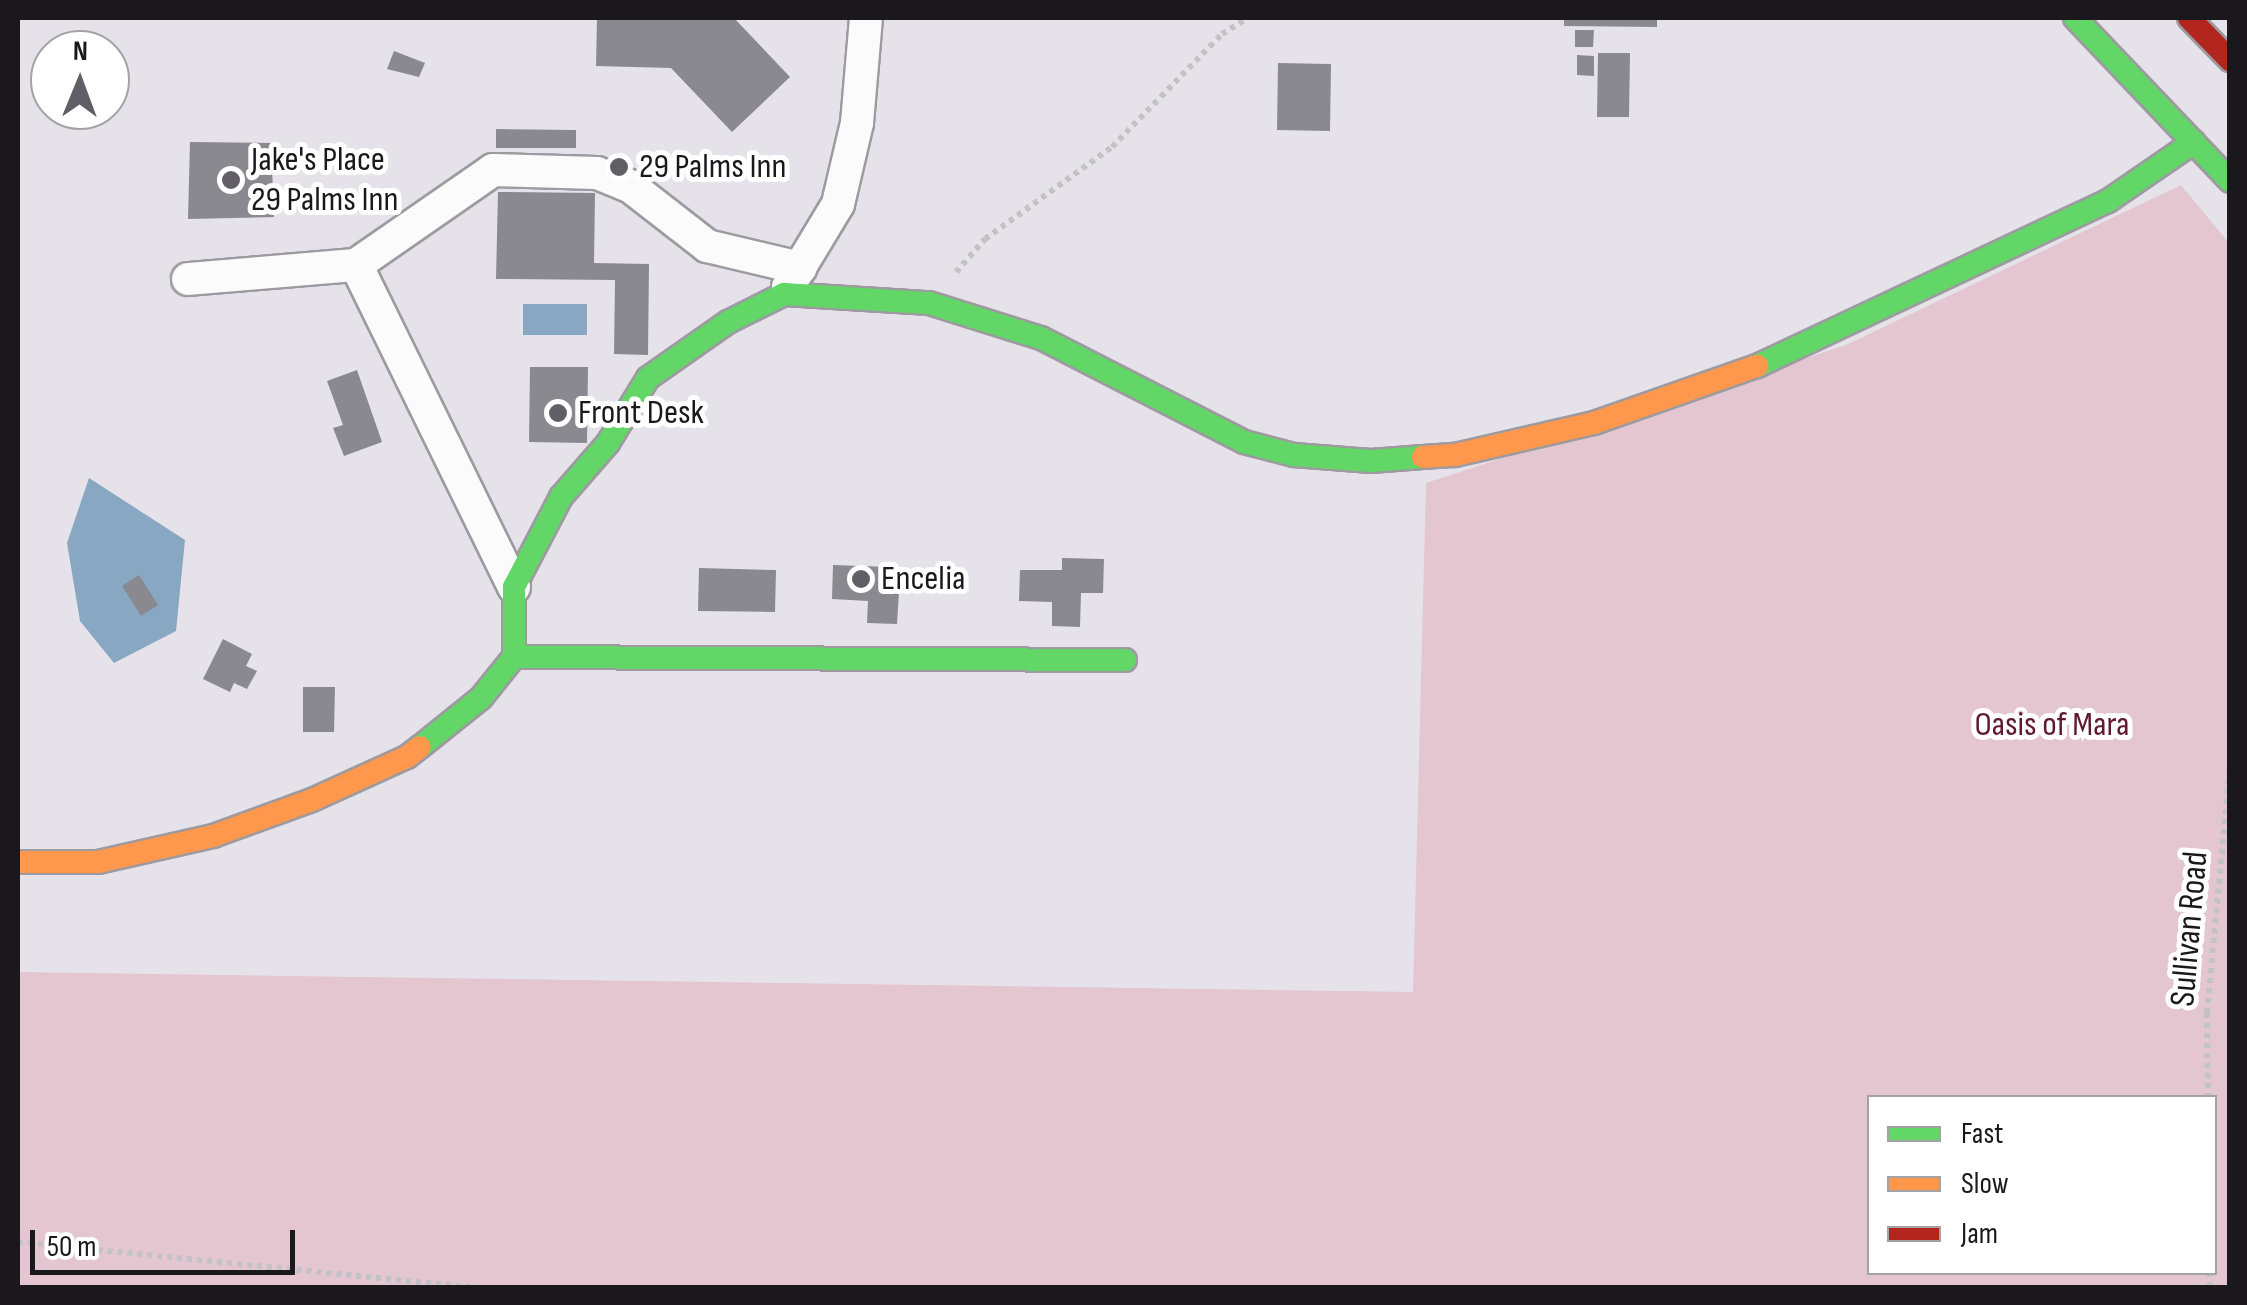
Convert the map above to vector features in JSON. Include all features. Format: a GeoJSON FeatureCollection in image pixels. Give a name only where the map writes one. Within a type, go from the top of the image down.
{"type":"FeatureCollection","features":[{"type":"Feature","properties":{"kind":"street"},"geometry":{"type":"LineString","coordinates":[[514,587],[561,497],[608,443],[648,378],[792,281],[838,204],[857,123],[866,18]]}},
{"type":"Feature","properties":{"kind":"street"},"geometry":{"type":"LineString","coordinates":[[2075,18],[2230,181]]}},
{"type":"Feature","properties":{"kind":"street"},"geometry":{"type":"LineString","coordinates":[[2189,18],[2230,60]]}},
{"type":"Feature","properties":{"kind":"street"},"geometry":{"type":"LineString","coordinates":[[188,279],[356,264],[493,170],[597,173],[630,186],[707,246],[792,281],[929,303],[1041,338],[1244,442],[1294,455],[1371,461],[1455,455],[1594,423],[1752,368],[2108,201],[2194,142]]}},
{"type":"Feature","properties":{"kind":"street"},"geometry":{"type":"LineString","coordinates":[[18,862],[98,862],[212,836],[312,800],[407,757],[481,698],[514,657],[514,587],[356,264]]}},
{"type":"Feature","properties":{"kind":"street"},"geometry":{"type":"LineString","coordinates":[[514,657],[1125,660]]}},
{"type":"Feature","properties":{"kind":"path"},"geometry":{"type":"LineString","coordinates":[[929,303],[985,239],[1112,147],[1222,34],[1248,18]]}},
{"type":"Feature","properties":{"kind":"path","name":"Sullivan Road"},"geometry":{"type":"LineString","coordinates":[[2208,1095],[2207,1013],[2230,766]]}},
{"type":"Feature","properties":{"kind":"path"},"geometry":{"type":"LineString","coordinates":[[18,1242],[478,1288]]}},
{"type":"Feature","properties":{"kind":"green space","name":"Oasis of Mara"},"geometry":{"type":"Polygon","coordinates":[[[2181,185],[2229,243],[2229,1287],[18,1288],[18,972],[1413,992],[1426,483],[1846,345],[2181,185]]]}},
{"type":"Feature","properties":{"kind":"water"},"geometry":{"type":"Polygon","coordinates":[[[523,304],[587,304],[587,335],[523,335],[523,304]]]}},
{"type":"Feature","properties":{"kind":"water"},"geometry":{"type":"Polygon","coordinates":[[[89,478],[185,540],[176,631],[114,663],[80,621],[67,543],[89,478]]]}},
{"type":"Feature","properties":{"kind":"building"},"geometry":{"type":"Polygon","coordinates":[[[597,18],[734,18],[790,77],[732,132],[671,68],[596,66],[597,18]]]}},
{"type":"Feature","properties":{"kind":"building"},"geometry":{"type":"Polygon","coordinates":[[[1564,18],[1657,18],[1657,27],[1564,26],[1564,18]]]}},
{"type":"Feature","properties":{"kind":"building"},"geometry":{"type":"Polygon","coordinates":[[[1575,30],[1594,30],[1593,47],[1575,47],[1575,30]]]}},
{"type":"Feature","properties":{"kind":"building"},"geometry":{"type":"Polygon","coordinates":[[[394,51],[425,63],[419,77],[387,69],[394,51]]]}},
{"type":"Feature","properties":{"kind":"building"},"geometry":{"type":"Polygon","coordinates":[[[1598,53],[1630,53],[1629,117],[1597,117],[1598,53]]]}},
{"type":"Feature","properties":{"kind":"building"},"geometry":{"type":"Polygon","coordinates":[[[1577,55],[1594,56],[1594,76],[1577,75],[1577,55]]]}},
{"type":"Feature","properties":{"kind":"building"},"geometry":{"type":"Polygon","coordinates":[[[1278,63],[1331,64],[1330,131],[1277,130],[1278,63]]]}},
{"type":"Feature","properties":{"kind":"building"},"geometry":{"type":"Polygon","coordinates":[[[496,129],[576,130],[576,148],[496,148],[496,129]]]}},
{"type":"Feature","properties":{"kind":"building","name":"Jake's Place 29 Palms Inn"},"geometry":{"type":"Polygon","coordinates":[[[190,142],[271,143],[274,217],[188,219],[190,142]]]}},
{"type":"Feature","properties":{"kind":"building"},"geometry":{"type":"Polygon","coordinates":[[[498,192],[595,193],[594,263],[649,264],[648,355],[614,354],[615,280],[496,279],[498,192]]]}},
{"type":"Feature","properties":{"kind":"building","name":"Front Desk"},"geometry":{"type":"Polygon","coordinates":[[[530,367],[588,367],[587,443],[529,442],[530,367]]]}},
{"type":"Feature","properties":{"kind":"building"},"geometry":{"type":"Polygon","coordinates":[[[357,370],[382,442],[344,456],[333,428],[343,425],[327,381],[357,370]]]}},
{"type":"Feature","properties":{"kind":"building"},"geometry":{"type":"Polygon","coordinates":[[[1062,558],[1104,559],[1103,593],[1081,593],[1080,627],[1052,626],[1052,602],[1019,601],[1020,570],[1062,570],[1062,558]]]}},
{"type":"Feature","properties":{"kind":"building","name":"Encelia"},"geometry":{"type":"Polygon","coordinates":[[[833,565],[889,567],[889,592],[899,592],[897,624],[867,623],[868,601],[832,599],[833,565]]]}},
{"type":"Feature","properties":{"kind":"building"},"geometry":{"type":"Polygon","coordinates":[[[699,568],[776,570],[775,612],[698,611],[699,568]]]}},
{"type":"Feature","properties":{"kind":"building"},"geometry":{"type":"Polygon","coordinates":[[[139,575],[158,605],[141,616],[122,586],[139,575]]]}},
{"type":"Feature","properties":{"kind":"building"},"geometry":{"type":"Polygon","coordinates":[[[223,639],[252,654],[246,666],[257,671],[247,689],[234,683],[230,692],[203,679],[223,639]]]}},
{"type":"Feature","properties":{"kind":"building"},"geometry":{"type":"Polygon","coordinates":[[[303,687],[335,687],[334,732],[303,732],[303,687]]]}},
{"type":"Feature","properties":{"kind":"traffic: fast"},"geometry":{"type":"LineString","coordinates":[[2075,18],[2230,181]]}},
{"type":"Feature","properties":{"kind":"traffic: fast"},"geometry":{"type":"LineString","coordinates":[[1757,366],[2108,201],[2194,142]]}},
{"type":"Feature","properties":{"kind":"traffic: fast"},"geometry":{"type":"LineString","coordinates":[[420,747],[481,698],[514,657],[514,587],[561,497],[608,443],[648,378],[728,322],[784,294],[929,303],[1041,338],[1244,442],[1294,455],[1371,461],[1423,457]]}},
{"type":"Feature","properties":{"kind":"traffic: fast"},"geometry":{"type":"LineString","coordinates":[[514,657],[1125,660]]}},
{"type":"Feature","properties":{"kind":"traffic: slow"},"geometry":{"type":"LineString","coordinates":[[1423,457],[1455,455],[1594,423],[1757,366]]}},
{"type":"Feature","properties":{"kind":"traffic: slow"},"geometry":{"type":"LineString","coordinates":[[18,862],[98,862],[213,836],[312,800],[407,757],[420,747]]}},
{"type":"Feature","properties":{"kind":"traffic: jam"},"geometry":{"type":"LineString","coordinates":[[2189,18],[2230,60]]}},
{"type":"Feature","properties":{"kind":"place","name":"29 Palms Inn"},"geometry":{"type":"Point","coordinates":[619,167]}},
{"type":"Feature","properties":{"kind":"place","name":"Jake's Place 29 Palms Inn"},"geometry":{"type":"Point","coordinates":[231,180]}},
{"type":"Feature","properties":{"kind":"place","name":"Front Desk"},"geometry":{"type":"Point","coordinates":[558,413]}},
{"type":"Feature","properties":{"kind":"place","name":"Encelia"},"geometry":{"type":"Point","coordinates":[861,579]}}]}
